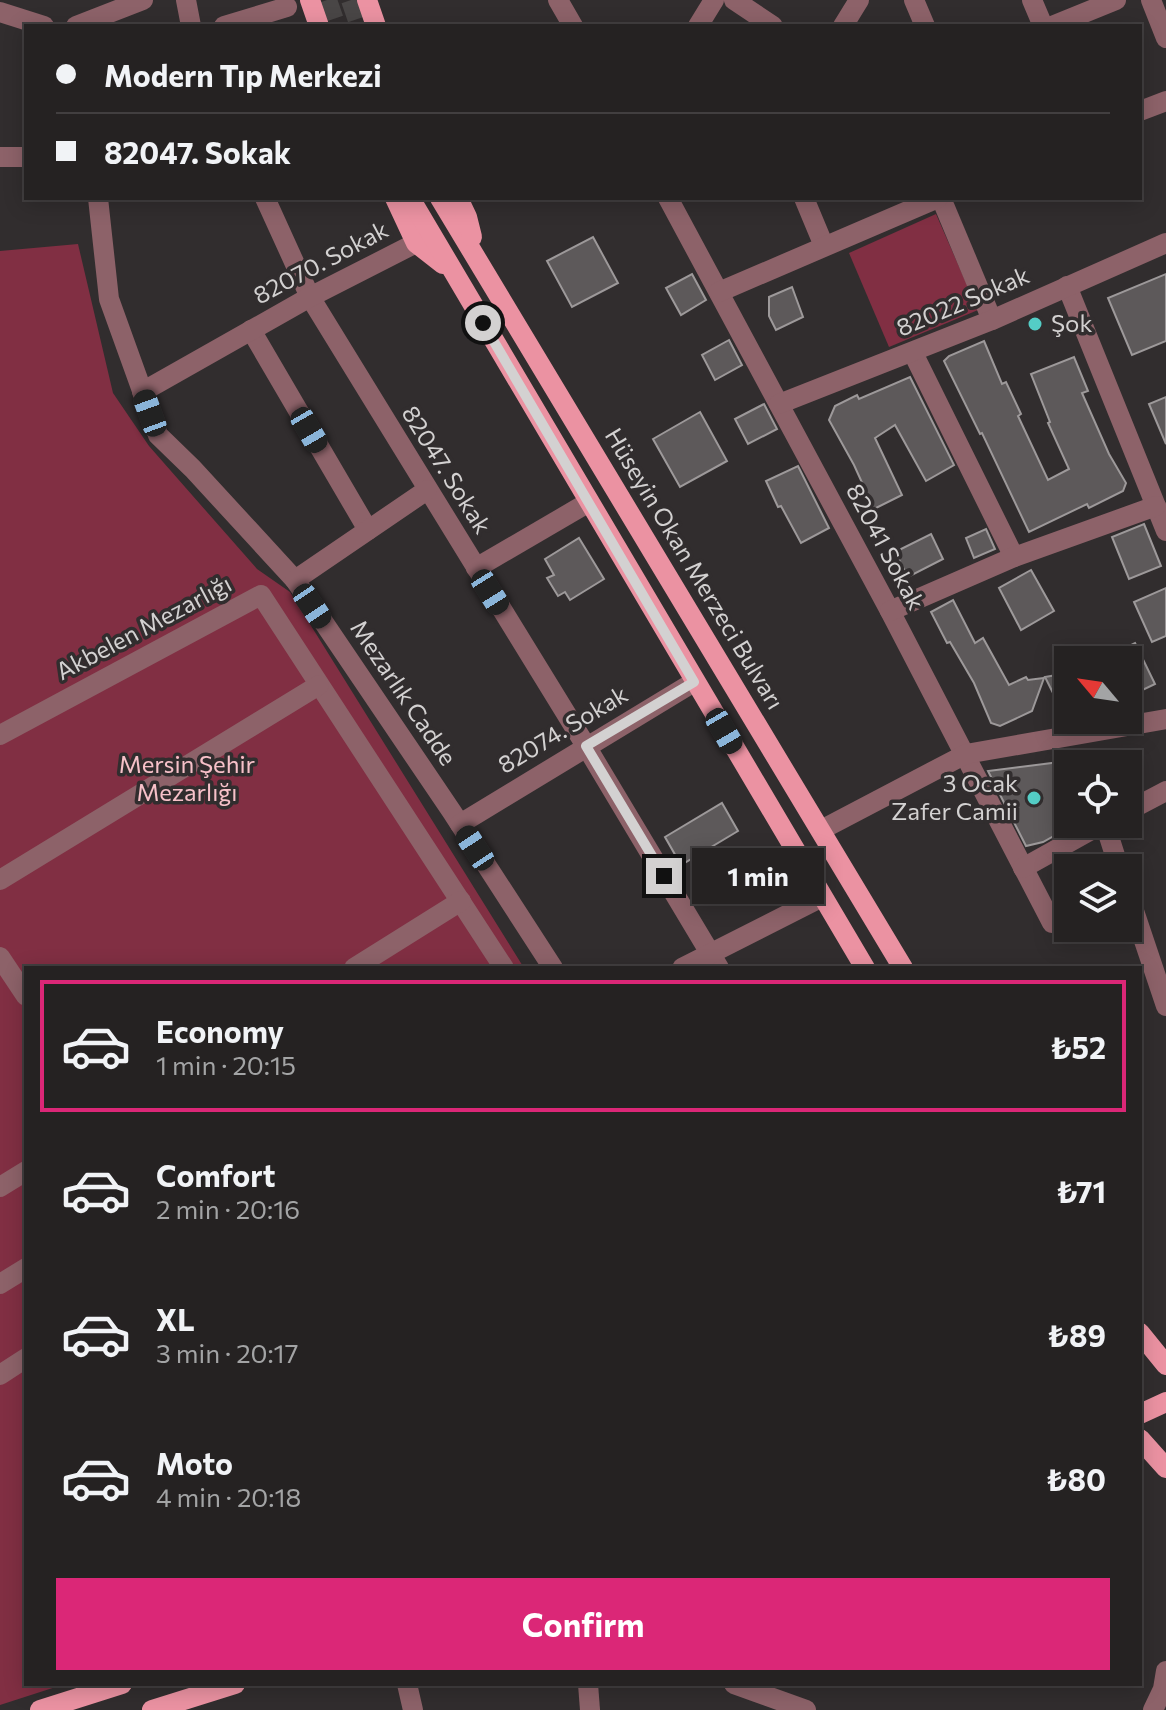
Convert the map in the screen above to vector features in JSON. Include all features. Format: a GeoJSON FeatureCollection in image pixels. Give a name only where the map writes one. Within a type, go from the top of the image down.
{"type":"FeatureCollection","features":[{"type":"Feature","properties":{"kind":"main road"},"geometry":{"type":"LineString","coordinates":[[310,0],[318,24]]}},
{"type":"Feature","properties":{"kind":"main road"},"geometry":{"type":"LineString","coordinates":[[367,0],[375,24]]}},
{"type":"Feature","properties":{"kind":"main road"},"geometry":{"type":"LineString","coordinates":[[396,200],[416,243],[454,273]]}},
{"type":"Feature","properties":{"kind":"main road"},"geometry":{"type":"LineString","coordinates":[[411,200],[864,966]]}},
{"type":"Feature","properties":{"kind":"main road","name":"Hüseyin Okan Merzeci Bulvarı"},"geometry":{"type":"LineString","coordinates":[[441,200],[902,966]]}},
{"type":"Feature","properties":{"kind":"main road"},"geometry":{"type":"LineString","coordinates":[[459,200],[467,217],[478,260]]}},
{"type":"Feature","properties":{"kind":"main road"},"geometry":{"type":"LineString","coordinates":[[1149,1339],[1166,1365]]}},
{"type":"Feature","properties":{"kind":"main road"},"geometry":{"type":"LineString","coordinates":[[1142,1413],[1166,1402]]}},
{"type":"Feature","properties":{"kind":"main road"},"geometry":{"type":"LineString","coordinates":[[1142,1441],[1166,1468]]}},
{"type":"Feature","properties":{"kind":"main road"},"geometry":{"type":"LineString","coordinates":[[40,1710],[116,1686]]}},
{"type":"Feature","properties":{"kind":"main road"},"geometry":{"type":"LineString","coordinates":[[152,1710],[229,1686]]}},
{"type":"Feature","properties":{"kind":"street"},"geometry":{"type":"LineString","coordinates":[[81,24],[143,0]]}},
{"type":"Feature","properties":{"kind":"street"},"geometry":{"type":"LineString","coordinates":[[186,0],[191,24]]}},
{"type":"Feature","properties":{"kind":"street"},"geometry":{"type":"LineString","coordinates":[[558,0],[572,24]]}},
{"type":"Feature","properties":{"kind":"street"},"geometry":{"type":"LineString","coordinates":[[699,24],[714,0]]}},
{"type":"Feature","properties":{"kind":"street"},"geometry":{"type":"LineString","coordinates":[[734,0],[770,24]]}},
{"type":"Feature","properties":{"kind":"street"},"geometry":{"type":"LineString","coordinates":[[844,24],[859,0]]}},
{"type":"Feature","properties":{"kind":"street"},"geometry":{"type":"LineString","coordinates":[[914,0],[924,24]]}},
{"type":"Feature","properties":{"kind":"street"},"geometry":{"type":"LineString","coordinates":[[1032,0],[1042,24]]}},
{"type":"Feature","properties":{"kind":"street"},"geometry":{"type":"LineString","coordinates":[[1057,24],[1116,0]]}},
{"type":"Feature","properties":{"kind":"street"},"geometry":{"type":"LineString","coordinates":[[1151,0],[1164,28]]}},
{"type":"Feature","properties":{"kind":"street"},"geometry":{"type":"LineString","coordinates":[[231,24],[287,7]]}},
{"type":"Feature","properties":{"kind":"street"},"geometry":{"type":"LineString","coordinates":[[0,12],[38,24]]}},
{"type":"Feature","properties":{"kind":"street"},"geometry":{"type":"LineString","coordinates":[[1142,110],[1166,101]]}},
{"type":"Feature","properties":{"kind":"street"},"geometry":{"type":"LineString","coordinates":[[0,157],[24,157]]}},
{"type":"Feature","properties":{"kind":"street","name":"Mezarlık Cadde"},"geometry":{"type":"LineString","coordinates":[[98,200],[109,299],[158,435],[295,580],[552,966]]}},
{"type":"Feature","properties":{"kind":"street","name":"82047. Sokak"},"geometry":{"type":"LineString","coordinates":[[266,200],[310,297],[586,746],[714,961]]}},
{"type":"Feature","properties":{"kind":"street","name":"82041 Sokak"},"geometry":{"type":"LineString","coordinates":[[669,200],[966,754],[1052,923]]}},
{"type":"Feature","properties":{"kind":"street"},"geometry":{"type":"LineString","coordinates":[[805,200],[824,246]]}},
{"type":"Feature","properties":{"kind":"street"},"geometry":{"type":"LineString","coordinates":[[719,292],[824,246],[890,207],[929,200]]}},
{"type":"Feature","properties":{"kind":"street"},"geometry":{"type":"LineString","coordinates":[[941,200],[992,320]]}},
{"type":"Feature","properties":{"kind":"street","name":"82070. Sokak"},"geometry":{"type":"LineString","coordinates":[[142,392],[310,297],[416,243]]}},
{"type":"Feature","properties":{"kind":"street","name":"82022 Sokak"},"geometry":{"type":"LineString","coordinates":[[779,404],[913,353],[1166,243]]}},
{"type":"Feature","properties":{"kind":"street"},"geometry":{"type":"LineString","coordinates":[[1067,286],[1166,531]]}},
{"type":"Feature","properties":{"kind":"street"},"geometry":{"type":"LineString","coordinates":[[251,330],[368,530]]}},
{"type":"Feature","properties":{"kind":"street"},"geometry":{"type":"LineString","coordinates":[[913,353],[1014,557]]}},
{"type":"Feature","properties":{"kind":"street"},"geometry":{"type":"LineString","coordinates":[[295,580],[427,490]]}},
{"type":"Feature","properties":{"kind":"street"},"geometry":{"type":"LineString","coordinates":[[476,568],[589,502]]}},
{"type":"Feature","properties":{"kind":"street"},"geometry":{"type":"LineString","coordinates":[[890,611],[1014,557],[1156,506]]}},
{"type":"Feature","properties":{"kind":"street","name":"Akbelen Mezarlığı"},"geometry":{"type":"LineString","coordinates":[[0,735],[261,595],[503,966]]}},
{"type":"Feature","properties":{"kind":"street","name":"82074. Sokak"},"geometry":{"type":"LineString","coordinates":[[460,824],[694,682]]}},
{"type":"Feature","properties":{"kind":"street"},"geometry":{"type":"LineString","coordinates":[[0,880],[319,685]]}},
{"type":"Feature","properties":{"kind":"street"},"geometry":{"type":"LineString","coordinates":[[821,830],[966,754],[1166,719]]}},
{"type":"Feature","properties":{"kind":"street"},"geometry":{"type":"LineString","coordinates":[[1142,804],[1166,791]]}},
{"type":"Feature","properties":{"kind":"street"},"geometry":{"type":"LineString","coordinates":[[1023,868],[1078,838]]}},
{"type":"Feature","properties":{"kind":"street"},"geometry":{"type":"LineString","coordinates":[[691,966],[714,961],[822,897]]}},
{"type":"Feature","properties":{"kind":"street"},"geometry":{"type":"LineString","coordinates":[[357,966],[461,901]]}},
{"type":"Feature","properties":{"kind":"street"},"geometry":{"type":"LineString","coordinates":[[1142,935],[1166,1006]]}},
{"type":"Feature","properties":{"kind":"street"},"geometry":{"type":"LineString","coordinates":[[0,957],[24,993]]}},
{"type":"Feature","properties":{"kind":"street"},"geometry":{"type":"LineString","coordinates":[[0,1187],[24,1172]]}},
{"type":"Feature","properties":{"kind":"street"},"geometry":{"type":"LineString","coordinates":[[0,1284],[24,1269]]}},
{"type":"Feature","properties":{"kind":"street"},"geometry":{"type":"LineString","coordinates":[[0,1375],[24,1359]]}},
{"type":"Feature","properties":{"kind":"street"},"geometry":{"type":"LineString","coordinates":[[1153,1710],[1163,1689],[1166,1671]]}},
{"type":"Feature","properties":{"kind":"street"},"geometry":{"type":"LineString","coordinates":[[407,1686],[413,1710]]}},
{"type":"Feature","properties":{"kind":"street"},"geometry":{"type":"LineString","coordinates":[[588,1686],[590,1710]]}},
{"type":"Feature","properties":{"kind":"street"},"geometry":{"type":"LineString","coordinates":[[740,1686],[806,1710]]}},
{"type":"Feature","properties":{"kind":"green space"},"geometry":{"type":"Polygon","coordinates":[[[936,214],[978,310],[889,347],[849,253],[936,214]]]}},
{"type":"Feature","properties":{"kind":"green space","name":"Mersin Şehir Mezarlığı"},"geometry":{"type":"Polygon","coordinates":[[[78,244],[113,393],[149,446],[257,569],[290,592],[523,966],[24,966],[24,1686],[59,1686],[0,1705],[0,251],[78,244]]]}},
{"type":"Feature","properties":{"kind":"building"},"geometry":{"type":"Polygon","coordinates":[[[593,237],[618,283],[572,307],[547,261],[593,237]]]}},
{"type":"Feature","properties":{"kind":"building"},"geometry":{"type":"Polygon","coordinates":[[[692,274],[706,300],[681,315],[666,288],[692,274]]]}},
{"type":"Feature","properties":{"kind":"building"},"geometry":{"type":"Polygon","coordinates":[[[1166,274],[1166,341],[1132,355],[1108,298],[1166,274]]]}},
{"type":"Feature","properties":{"kind":"building"},"geometry":{"type":"Polygon","coordinates":[[[792,287],[803,317],[776,330],[769,316],[769,297],[792,287]]]}},
{"type":"Feature","properties":{"kind":"building"},"geometry":{"type":"Polygon","coordinates":[[[729,340],[742,365],[715,380],[702,355],[729,340]]]}},
{"type":"Feature","properties":{"kind":"building"},"geometry":{"type":"Polygon","coordinates":[[[984,341],[1002,384],[1006,382],[1021,414],[1018,416],[1048,480],[1069,469],[1048,423],[1031,374],[1074,357],[1088,391],[1082,393],[1109,454],[1126,483],[1123,491],[1089,508],[1087,504],[1029,532],[944,361],[984,341]]]}},
{"type":"Feature","properties":{"kind":"building"},"geometry":{"type":"Polygon","coordinates":[[[910,377],[954,465],[926,481],[895,425],[875,438],[902,495],[874,509],[829,420],[835,406],[910,377]]]}},
{"type":"Feature","properties":{"kind":"building"},"geometry":{"type":"Polygon","coordinates":[[[1166,397],[1166,444],[1149,404],[1166,397]]]}},
{"type":"Feature","properties":{"kind":"building"},"geometry":{"type":"Polygon","coordinates":[[[764,404],[777,429],[748,444],[735,419],[764,404]]]}},
{"type":"Feature","properties":{"kind":"building"},"geometry":{"type":"Polygon","coordinates":[[[700,412],[727,461],[680,487],[653,439],[700,412]]]}},
{"type":"Feature","properties":{"kind":"building"},"geometry":{"type":"Polygon","coordinates":[[[798,466],[829,528],[801,543],[766,481],[798,466]]]}},
{"type":"Feature","properties":{"kind":"building"},"geometry":{"type":"Polygon","coordinates":[[[1144,524],[1161,566],[1129,579],[1112,537],[1144,524]]]}},
{"type":"Feature","properties":{"kind":"building"},"geometry":{"type":"Polygon","coordinates":[[[986,529],[995,549],[974,558],[966,538],[986,529]]]}},
{"type":"Feature","properties":{"kind":"building"},"geometry":{"type":"Polygon","coordinates":[[[931,534],[943,559],[908,577],[895,552],[931,534]]]}},
{"type":"Feature","properties":{"kind":"building"},"geometry":{"type":"Polygon","coordinates":[[[579,538],[604,579],[570,600],[565,592],[558,596],[547,578],[554,575],[545,559],[579,538]]]}},
{"type":"Feature","properties":{"kind":"building"},"geometry":{"type":"Polygon","coordinates":[[[1031,570],[1054,611],[1021,630],[999,588],[1031,570]]]}},
{"type":"Feature","properties":{"kind":"building"},"geometry":{"type":"Polygon","coordinates":[[[1166,588],[1166,636],[1152,642],[1134,602],[1166,588]]]}},
{"type":"Feature","properties":{"kind":"building"},"geometry":{"type":"Polygon","coordinates":[[[953,600],[975,643],[983,638],[1009,685],[1026,677],[1028,680],[1044,678],[1032,711],[1000,726],[991,723],[974,683],[931,612],[953,600]]]}},
{"type":"Feature","properties":{"kind":"building"},"geometry":{"type":"Polygon","coordinates":[[[1142,657],[1155,684],[1142,690],[1142,657]]]}},
{"type":"Feature","properties":{"kind":"building"},"geometry":{"type":"Polygon","coordinates":[[[1054,675],[1054,695],[1045,677],[1054,675]]]}},
{"type":"Feature","properties":{"kind":"building","name":"3 Ocak Zafer Camii"},"geometry":{"type":"Polygon","coordinates":[[[1054,763],[1054,836],[1026,846],[988,771],[1054,763]]]}},
{"type":"Feature","properties":{"kind":"building"},"geometry":{"type":"Polygon","coordinates":[[[722,803],[738,831],[681,865],[665,837],[722,803]]]}},
{"type":"Feature","properties":{"kind":"tunnel"},"geometry":{"type":"LineString","coordinates":[[327,0],[335,24]]}},
{"type":"Feature","properties":{"kind":"tunnel"},"geometry":{"type":"LineString","coordinates":[[351,0],[359,24]]}},
{"type":"Feature","properties":{"kind":"place","name":"Şok"},"geometry":{"type":"Point","coordinates":[1035,324]}},
{"type":"Feature","properties":{"kind":"place","name":"3 Ocak Zafer Camii"},"geometry":{"type":"Point","coordinates":[1034,798]}},
{"type":"Feature","properties":{"kind":"route"},"geometry":{"type":"LineString","coordinates":[[483,323],[694,682],[586,746],[664,876]]}}]}
